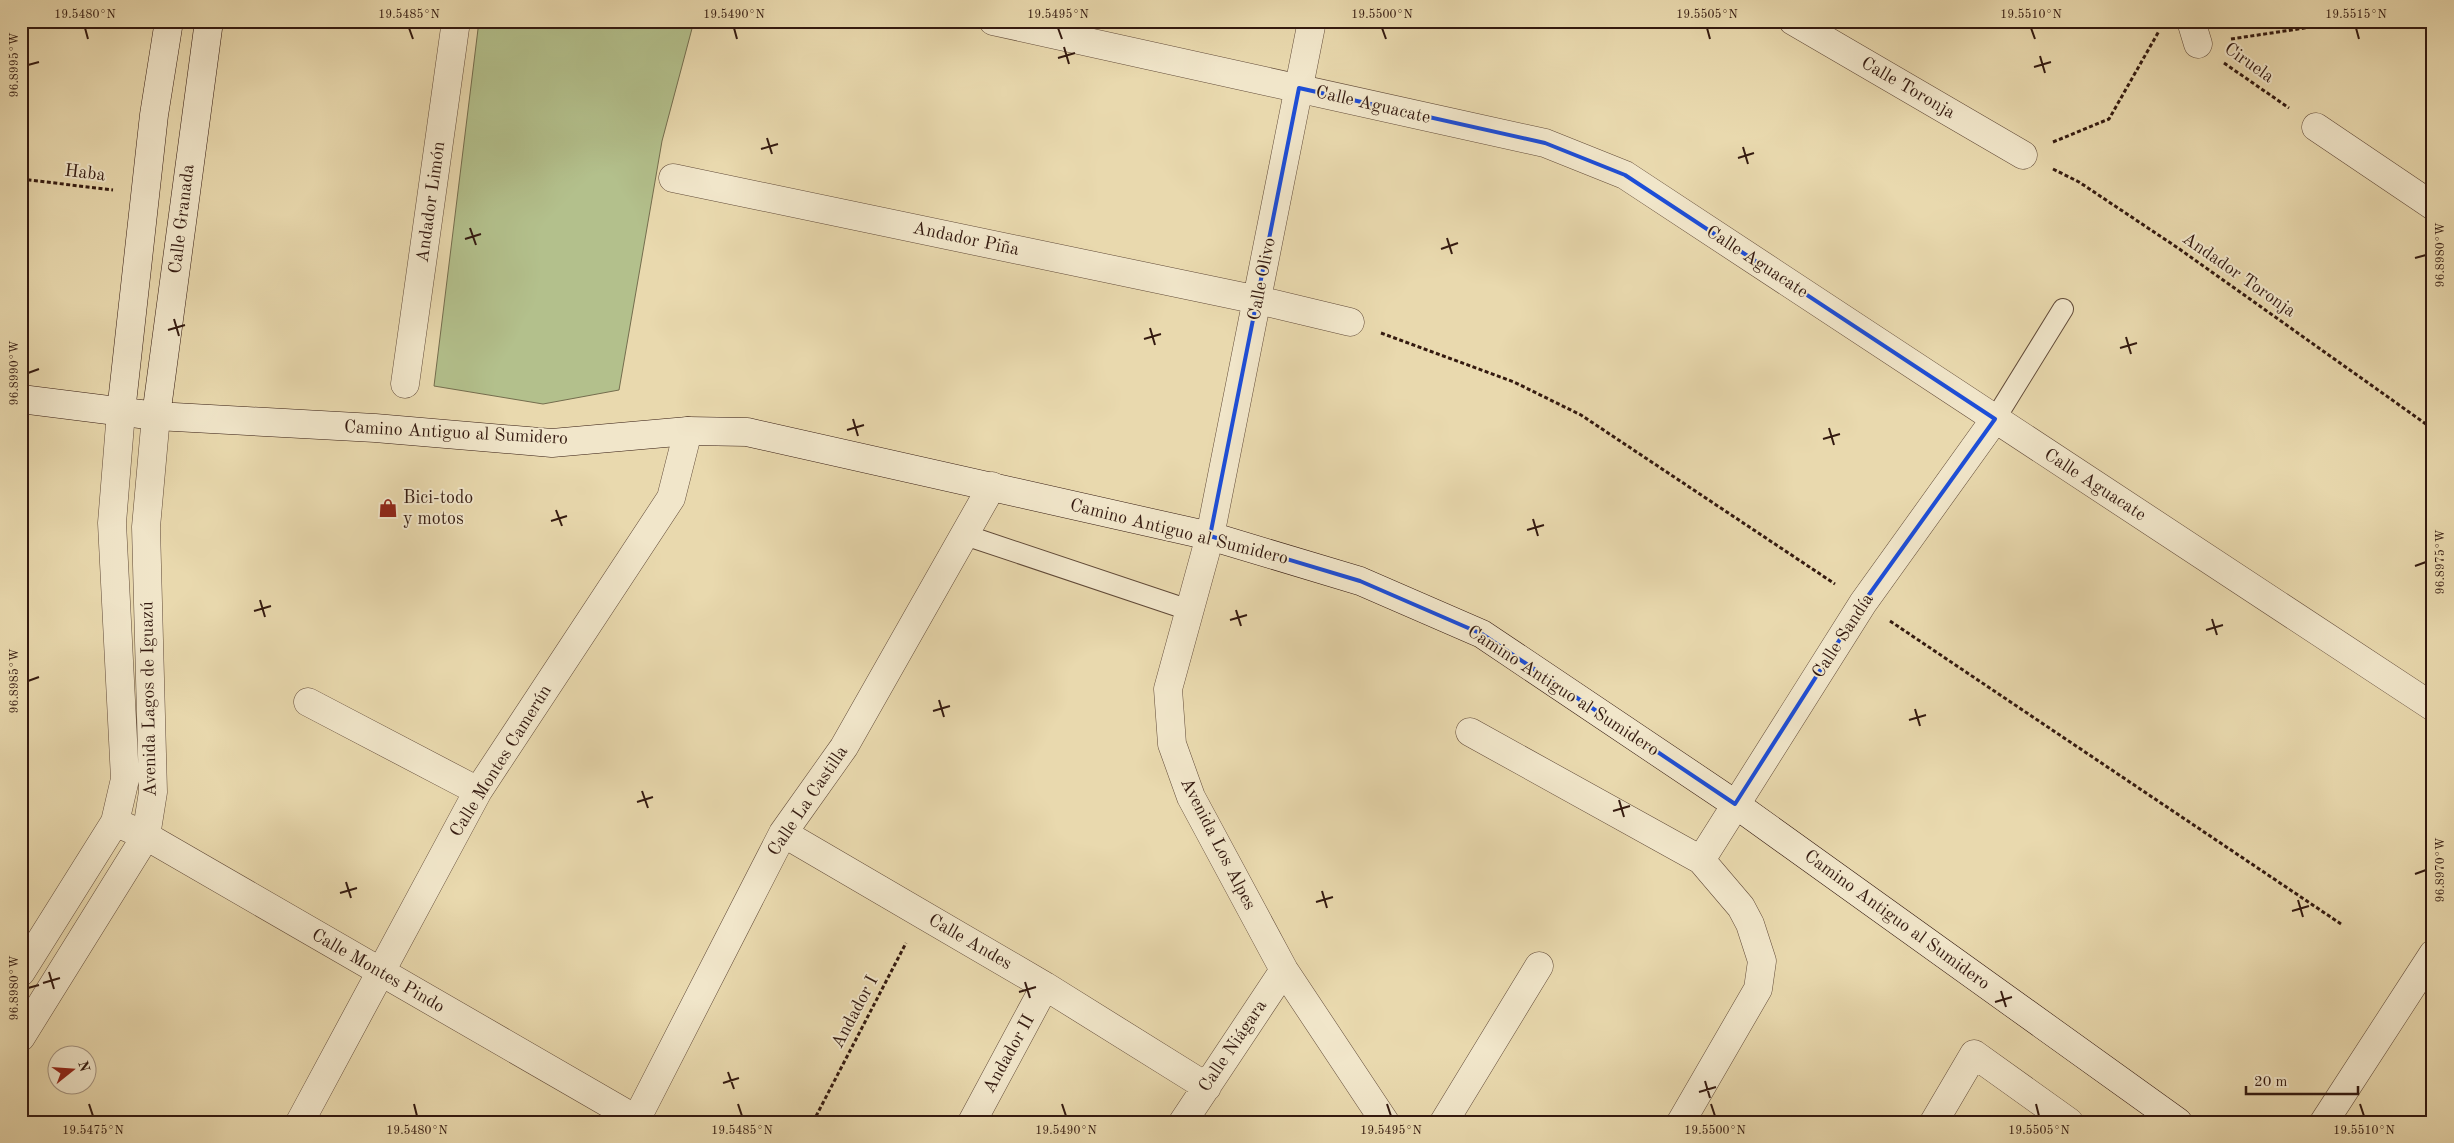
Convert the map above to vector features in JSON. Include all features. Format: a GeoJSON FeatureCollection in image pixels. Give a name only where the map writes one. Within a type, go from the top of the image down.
{"type":"FeatureCollection","features":[{"type":"Feature","properties":{"kind":"street"},"geometry":{"type":"LineString","coordinates":[[121,412],[154,116],[169,21]]}},
{"type":"Feature","properties":{"kind":"street","name":"Calle Granada"},"geometry":{"type":"LineString","coordinates":[[156,416],[209,21]]}},
{"type":"Feature","properties":{"kind":"street","name":"Andador Limón"},"geometry":{"type":"LineString","coordinates":[[405,384],[456,21]]}},
{"type":"Feature","properties":{"kind":"street","name":"Calle Aguacate"},"geometry":{"type":"LineString","coordinates":[[993,21],[1545,143],[1625,175],[2433,706]]}},
{"type":"Feature","properties":{"kind":"street","name":"Calle Olivo"},"geometry":{"type":"LineString","coordinates":[[1210,536],[1312,21]]}},
{"type":"Feature","properties":{"kind":"street","name":"Calle Toronja"},"geometry":{"type":"LineString","coordinates":[[1793,21],[2023,155]]}},
{"type":"Feature","properties":{"kind":"street"},"geometry":{"type":"LineString","coordinates":[[154,116],[194,122]]}},
{"type":"Feature","properties":{"kind":"street"},"geometry":{"type":"LineString","coordinates":[[2316,128],[2433,206]]}},
{"type":"Feature","properties":{"kind":"street","name":"Andador Piña"},"geometry":{"type":"LineString","coordinates":[[673,178],[1258,300],[1350,322]]}},
{"type":"Feature","properties":{"kind":"street","name":"Camino Antiguo al Sumidero"},"geometry":{"type":"LineString","coordinates":[[21,399],[156,416],[374,428],[552,443],[688,431],[747,432],[1210,536],[1360,581],[1482,634],[1735,804],[2178,1122]]}},
{"type":"Feature","properties":{"kind":"street","name":"Avenida Lagos de Iguazú"},"geometry":{"type":"LineString","coordinates":[[21,972],[115,822],[125,779],[112,523],[121,412]]}},
{"type":"Feature","properties":{"kind":"street","name":"Avenida Lagos de Iguazú"},"geometry":{"type":"LineString","coordinates":[[21,1037],[146,836],[153,792],[146,527],[156,416]]}},
{"type":"Feature","properties":{"kind":"street","name":"Calle Sandía"},"geometry":{"type":"LineString","coordinates":[[1701,860],[1863,603],[1995,419]]}},
{"type":"Feature","properties":{"kind":"street","name":"Calle Montes Camerún"},"geometry":{"type":"LineString","coordinates":[[300,1122],[478,792],[671,498],[688,431]]}},
{"type":"Feature","properties":{"kind":"street","name":"Calle La Castilla"},"geometry":{"type":"LineString","coordinates":[[637,1121],[782,833],[844,747],[992,486]]}},
{"type":"Feature","properties":{"kind":"street","name":"Avenida Los Alpes"},"geometry":{"type":"LineString","coordinates":[[1210,536],[1168,689],[1172,744],[1191,797],[1284,970],[1385,1122]]}},
{"type":"Feature","properties":{"kind":"street"},"geometry":{"type":"LineString","coordinates":[[308,702],[478,792]]}},
{"type":"Feature","properties":{"kind":"street"},"geometry":{"type":"LineString","coordinates":[[1470,732],[1701,860],[1741,907],[1750,924],[1762,961],[1758,989],[1682,1122]]}},
{"type":"Feature","properties":{"kind":"street","name":"Calle Montes Pindo"},"geometry":{"type":"LineString","coordinates":[[115,822],[146,836],[637,1121]]}},
{"type":"Feature","properties":{"kind":"street","name":"Calle Andes"},"geometry":{"type":"LineString","coordinates":[[782,833],[1046,986],[1206,1087]]}},
{"type":"Feature","properties":{"kind":"street"},"geometry":{"type":"LineString","coordinates":[[2324,1122],[2433,954]]}},
{"type":"Feature","properties":{"kind":"street"},"geometry":{"type":"LineString","coordinates":[[1444,1122],[1539,966]]}},
{"type":"Feature","properties":{"kind":"street","name":"Calle Niágara"},"geometry":{"type":"LineString","coordinates":[[1183,1122],[1284,970]]}},
{"type":"Feature","properties":{"kind":"street","name":"Andador II"},"geometry":{"type":"LineString","coordinates":[[972,1122],[1046,986]]}},
{"type":"Feature","properties":{"kind":"street"},"geometry":{"type":"LineString","coordinates":[[1934,1122],[1974,1054],[2069,1122]]}},
{"type":"Feature","properties":{"kind":"lane"},"geometry":{"type":"LineString","coordinates":[[1995,419],[2064,309]]}},
{"type":"Feature","properties":{"kind":"lane"},"geometry":{"type":"LineString","coordinates":[[965,535],[1189,610]]}},
{"type":"Feature","properties":{"kind":"path"},"geometry":{"type":"LineString","coordinates":[[21,24],[26,21]]}},
{"type":"Feature","properties":{"kind":"path"},"geometry":{"type":"LineString","coordinates":[[2194,32],[2352,21]]}},
{"type":"Feature","properties":{"kind":"path"},"geometry":{"type":"LineString","coordinates":[[2023,155],[2109,119],[2160,29]]}},
{"type":"Feature","properties":{"kind":"path","name":"Ciruela"},"geometry":{"type":"LineString","coordinates":[[2194,32],[2316,128]]}},
{"type":"Feature","properties":{"kind":"path","name":"Andador Toronja"},"geometry":{"type":"LineString","coordinates":[[2023,155],[2079,182],[2153,231],[2433,429]]}},
{"type":"Feature","properties":{"kind":"path","name":"Haba"},"geometry":{"type":"LineString","coordinates":[[21,179],[146,194]]}},
{"type":"Feature","properties":{"kind":"path","name":"Andador I"},"geometry":{"type":"LineString","coordinates":[[812,1122],[922,914]]}},
{"type":"Feature","properties":{"kind":"highlighted area"},"geometry":{"type":"Polygon","coordinates":[[[1299,88],[1545,143],[1625,175],[1995,419],[1863,603],[1735,804],[1482,634],[1360,581],[1210,536],[1299,88]]]}},
{"type":"Feature","properties":{"kind":"green space"},"geometry":{"type":"Polygon","coordinates":[[[479,21],[694,21],[662,141],[619,390],[543,404],[434,386],[479,21]]]}},
{"type":"Feature","properties":{"kind":"place","name":"Bici-todo y motos"},"geometry":{"type":"Point","coordinates":[388,508]}}]}
